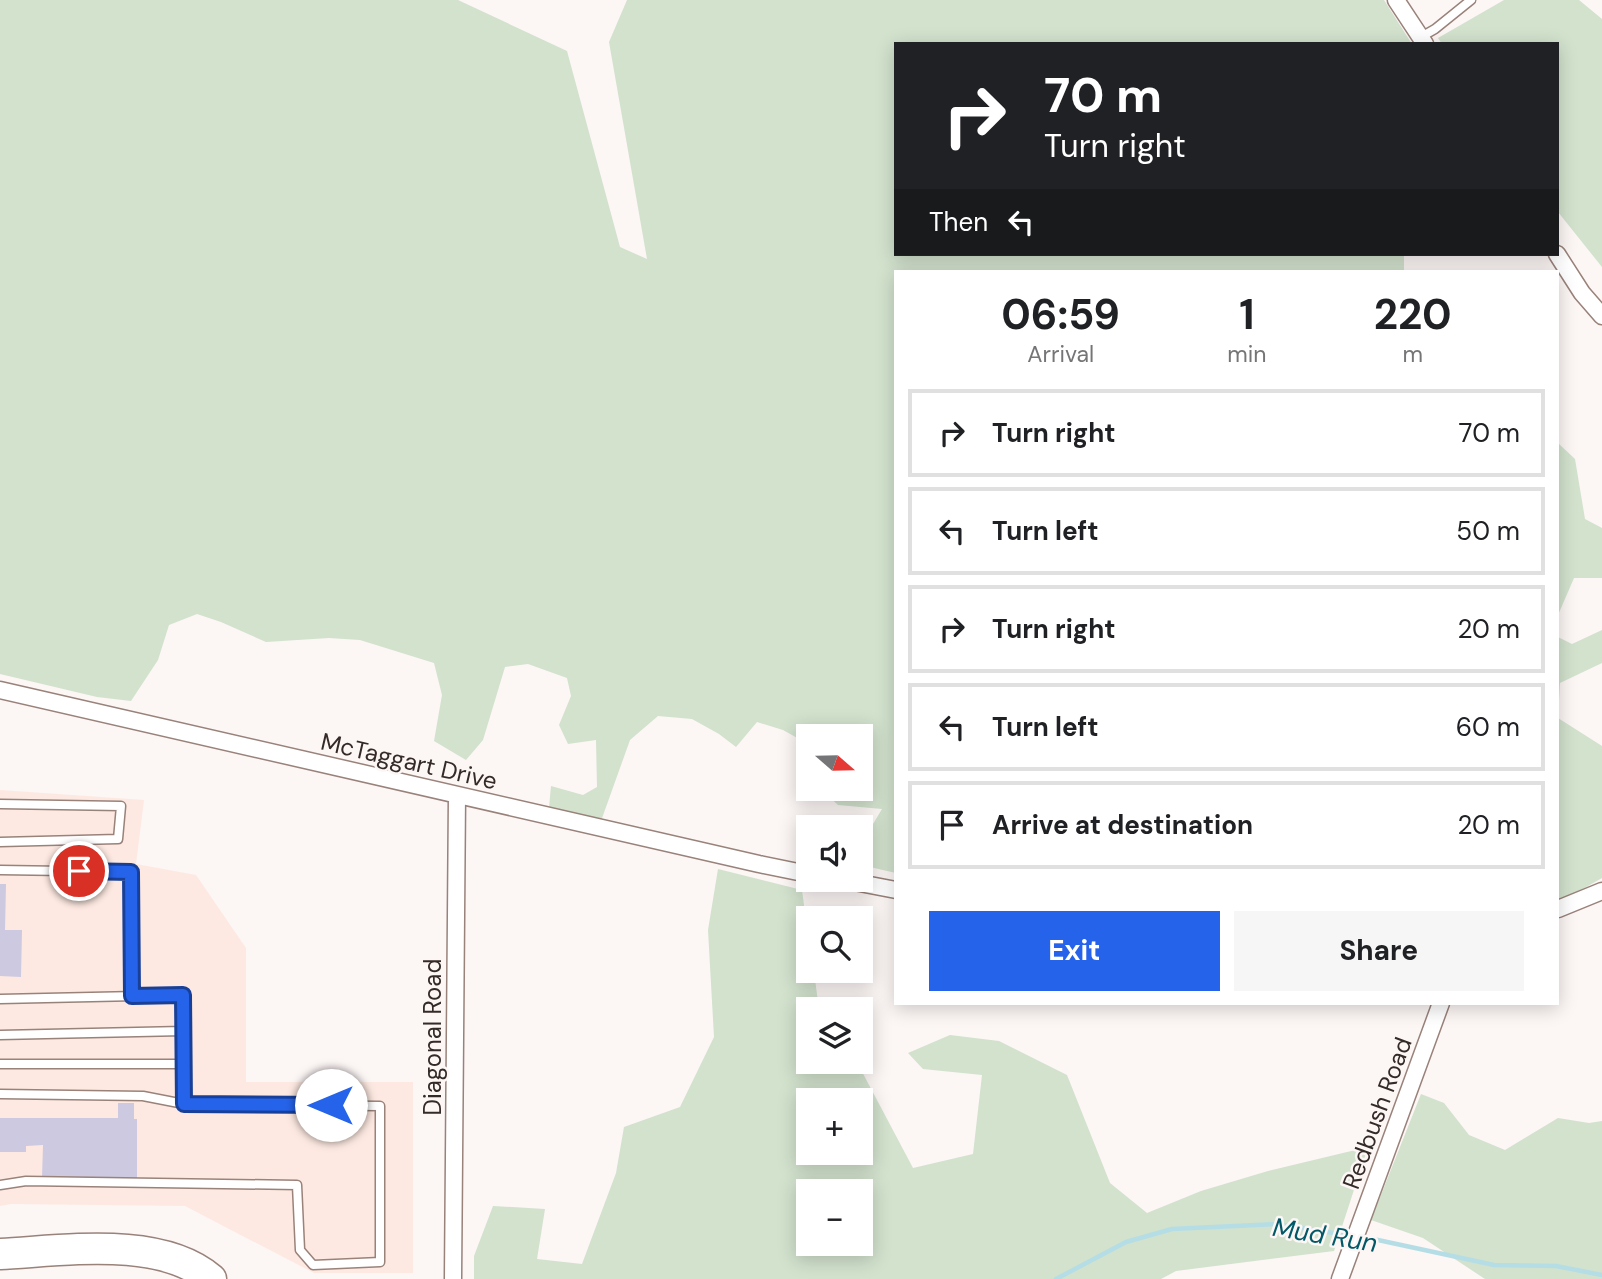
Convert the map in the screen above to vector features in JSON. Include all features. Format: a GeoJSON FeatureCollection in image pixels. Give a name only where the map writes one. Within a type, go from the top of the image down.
{"type":"FeatureCollection","features":[{"type":"Feature","properties":{"kind":"highway"},"geometry":{"type":"LineString","coordinates":[[0,1254],[135,1250],[174,1260],[203,1272],[211,1279]]}},
{"type":"Feature","properties":{"kind":"highway"},"geometry":{"type":"LineString","coordinates":[[0,1272],[107,1266],[135,1268],[176,1279]]}},
{"type":"Feature","properties":{"kind":"street"},"geometry":{"type":"LineString","coordinates":[[1396,0],[1423,40]]}},
{"type":"Feature","properties":{"kind":"street"},"geometry":{"type":"LineString","coordinates":[[1558,256],[1582,293],[1602,316]]}},
{"type":"Feature","properties":{"kind":"street","name":"McTaggart Drive"},"geometry":{"type":"LineString","coordinates":[[0,690],[796,871]]}},
{"type":"Feature","properties":{"kind":"street","name":"Diagonal Road"},"geometry":{"type":"LineString","coordinates":[[453,1279],[457,795]]}},
{"type":"Feature","properties":{"kind":"street"},"geometry":{"type":"LineString","coordinates":[[873,886],[894,890]]}},
{"type":"Feature","properties":{"kind":"street"},"geometry":{"type":"LineString","coordinates":[[1559,909],[1602,891]]}},
{"type":"Feature","properties":{"kind":"street","name":"Redbush Road"},"geometry":{"type":"LineString","coordinates":[[1340,1279],[1440,1005]]}},
{"type":"Feature","properties":{"kind":"lane"},"geometry":{"type":"LineString","coordinates":[[1423,40],[1471,0]]}},
{"type":"Feature","properties":{"kind":"lane"},"geometry":{"type":"LineString","coordinates":[[0,804],[121,806],[118,839],[0,842]]}},
{"type":"Feature","properties":{"kind":"lane"},"geometry":{"type":"LineString","coordinates":[[0,870],[131,872],[132,996]]}},
{"type":"Feature","properties":{"kind":"lane"},"geometry":{"type":"LineString","coordinates":[[0,999],[183,995],[184,1104]]}},
{"type":"Feature","properties":{"kind":"lane"},"geometry":{"type":"LineString","coordinates":[[0,1035],[183,1031]]}},
{"type":"Feature","properties":{"kind":"lane"},"geometry":{"type":"LineString","coordinates":[[0,1064],[183,1064]]}},
{"type":"Feature","properties":{"kind":"lane"},"geometry":{"type":"LineString","coordinates":[[0,1094],[143,1096],[184,1104],[380,1106],[380,1262],[313,1265],[300,1250],[297,1185],[26,1181],[0,1185]]}},
{"type":"Feature","properties":{"kind":"shaded area"},"geometry":{"type":"Polygon","coordinates":[[[0,790],[144,800],[136,864],[196,875],[246,948],[246,1082],[413,1082],[413,1273],[314,1273],[185,1206],[0,1206],[0,790]]]}},
{"type":"Feature","properties":{"kind":"green space"},"geometry":{"type":"Polygon","coordinates":[[[0,0],[458,0],[567,51],[620,247],[647,259],[609,42],[627,0],[1384,0],[1411,42],[894,42],[894,256],[1404,256],[1404,270],[894,270],[894,873],[873,868],[873,824],[882,809],[838,805],[835,802],[873,802],[873,724],[796,724],[796,737],[757,722],[736,747],[692,719],[658,716],[630,740],[601,821],[549,808],[551,786],[583,795],[597,787],[596,740],[568,744],[559,725],[571,696],[567,678],[528,664],[505,667],[483,740],[466,760],[434,741],[442,695],[434,663],[360,640],[329,638],[266,642],[197,614],[169,625],[158,660],[131,701],[97,697],[0,674],[0,0]]]}},
{"type":"Feature","properties":{"kind":"green space"},"geometry":{"type":"Polygon","coordinates":[[[1504,0],[1579,0],[1602,19],[1602,267],[1559,213],[1559,42],[1441,42],[1438,38],[1504,0]]]}},
{"type":"Feature","properties":{"kind":"green space"},"geometry":{"type":"Polygon","coordinates":[[[1559,444],[1575,459],[1585,519],[1602,528],[1602,578],[1574,578],[1559,613],[1559,444]]]}},
{"type":"Feature","properties":{"kind":"green space"},"geometry":{"type":"Polygon","coordinates":[[[1602,630],[1602,663],[1560,683],[1559,700],[1559,638],[1572,644],[1602,630]]]}},
{"type":"Feature","properties":{"kind":"green space"},"geometry":{"type":"Polygon","coordinates":[[[1559,719],[1602,746],[1602,878],[1559,902],[1559,719]]]}},
{"type":"Feature","properties":{"kind":"green space"},"geometry":{"type":"Polygon","coordinates":[[[718,869],[802,892],[804,906],[796,906],[796,983],[816,983],[817,997],[796,997],[796,1074],[863,1074],[871,1088],[796,1088],[796,1165],[873,1165],[873,1092],[913,1168],[973,1154],[982,1075],[923,1069],[908,1053],[950,1035],[999,1041],[1067,1075],[1110,1183],[1147,1213],[1201,1191],[1268,1171],[1368,1147],[1334,1251],[1176,1271],[1161,1279],[474,1279],[474,1256],[493,1206],[545,1209],[537,1259],[582,1264],[616,1173],[624,1127],[680,1107],[714,1037],[708,930],[718,869]]]}},
{"type":"Feature","properties":{"kind":"green space"},"geometry":{"type":"Polygon","coordinates":[[[1421,1094],[1444,1103],[1469,1135],[1505,1150],[1558,1118],[1589,1123],[1602,1121],[1602,1279],[1485,1279],[1423,1238],[1371,1220],[1421,1094]]]}},
{"type":"Feature","properties":{"kind":"building"},"geometry":{"type":"Polygon","coordinates":[[[0,884],[6,884],[5,930],[22,930],[21,977],[0,976],[0,884]]]}},
{"type":"Feature","properties":{"kind":"building"},"geometry":{"type":"Polygon","coordinates":[[[118,1103],[134,1103],[134,1119],[137,1119],[137,1178],[42,1178],[43,1145],[26,1146],[26,1152],[0,1152],[0,1118],[118,1118],[118,1103]]]}},
{"type":"Feature","properties":{"kind":"waterway","name":"Mud Run"},"geometry":{"type":"LineString","coordinates":[[1056,1279],[1126,1242],[1172,1229],[1276,1224],[1378,1240],[1494,1265],[1556,1266],[1602,1275]]}},
{"type":"Feature","properties":{"kind":"route"},"geometry":{"type":"LineString","coordinates":[[79,871],[131,872],[132,996],[183,995],[184,1104],[331,1105]]}}]}
